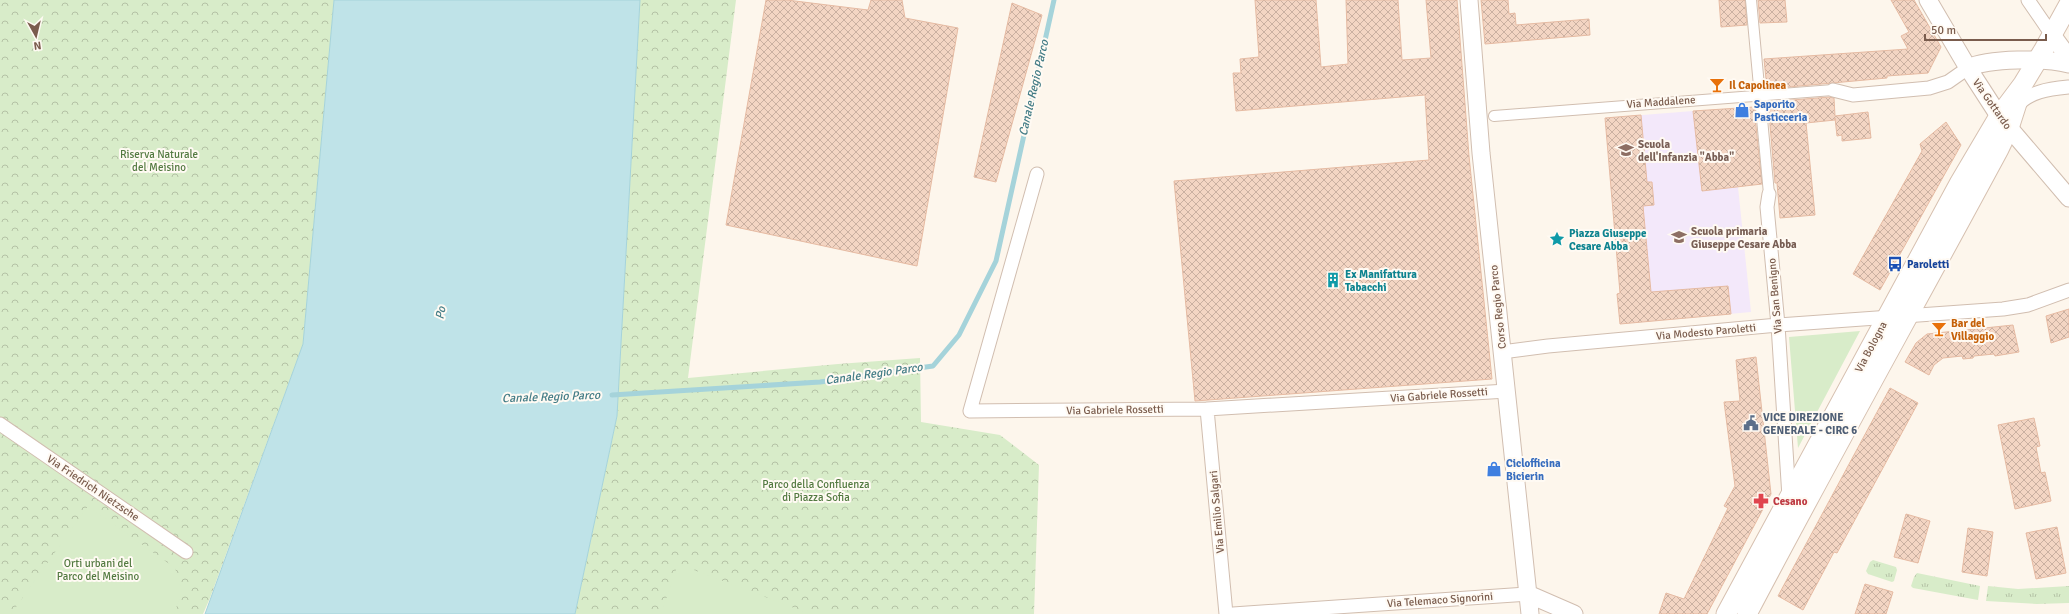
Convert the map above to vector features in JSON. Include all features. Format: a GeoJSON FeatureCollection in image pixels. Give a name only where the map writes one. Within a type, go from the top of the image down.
{"type":"FeatureCollection","features":[{"type":"Feature","properties":{"kind":"main road","name":"Via Bologna"},"geometry":{"type":"LineString","coordinates":[[1747,614],[1876,373],[1910,316],[2023,84],[2069,4]]}},
{"type":"Feature","properties":{"kind":"main road","name":"Via Bologna"},"geometry":{"type":"LineString","coordinates":[[1726,614],[1960,182],[2016,107],[2023,84]]}},
{"type":"Feature","properties":{"kind":"street","name":"Corso Regio Parco"},"geometry":{"type":"LineString","coordinates":[[1469,0],[1481,153],[1530,614]]}},
{"type":"Feature","properties":{"kind":"street","name":"Via San Benigno"},"geometry":{"type":"LineString","coordinates":[[1752,0],[1769,194],[1767,207],[1778,325],[1789,498]]}},
{"type":"Feature","properties":{"kind":"street","name":"Via Gottardo"},"geometry":{"type":"LineString","coordinates":[[1928,0],[1968,68],[2004,122],[2069,198]]}},
{"type":"Feature","properties":{"kind":"street"},"geometry":{"type":"LineString","coordinates":[[2028,0],[2069,58]]}},
{"type":"Feature","properties":{"kind":"street","name":"Via Maddalene"},"geometry":{"type":"LineString","coordinates":[[1494,116],[1833,90],[1853,94],[1929,88],[1948,82],[1976,64],[1988,62],[2037,61],[2059,61],[2069,64]]}},
{"type":"Feature","properties":{"kind":"street"},"geometry":{"type":"LineString","coordinates":[[2016,107],[2021,101],[2035,93],[2069,87]]}},
{"type":"Feature","properties":{"kind":"street","name":"Via Gabriele Rossetti"},"geometry":{"type":"LineString","coordinates":[[1037,174],[970,411],[1207,409],[1507,391]]}},
{"type":"Feature","properties":{"kind":"street"},"geometry":{"type":"LineString","coordinates":[[1910,316],[2003,309],[2028,305],[2069,290]]}},
{"type":"Feature","properties":{"kind":"street","name":"Via Modesto Paroletti"},"geometry":{"type":"LineString","coordinates":[[1502,352],[1548,346],[1778,325],[1910,316]]}},
{"type":"Feature","properties":{"kind":"street","name":"Via Emilio Salgari"},"geometry":{"type":"LineString","coordinates":[[1207,409],[1226,614]]}},
{"type":"Feature","properties":{"kind":"street","name":"Via Friedrich Nietzsche"},"geometry":{"type":"LineString","coordinates":[[0,424],[186,552]]}},
{"type":"Feature","properties":{"kind":"street"},"geometry":{"type":"LineString","coordinates":[[1528,594],[1574,614]]}},
{"type":"Feature","properties":{"kind":"street","name":"Via Telemaco Signorini"},"geometry":{"type":"LineString","coordinates":[[1233,614],[1528,594]]}},
{"type":"Feature","properties":{"kind":"shaded area","name":"Scuola primaria Giuseppe Cesare Abba"},"geometry":{"type":"Polygon","coordinates":[[[1693,111],[1702,191],[1738,187],[1751,312],[1620,324],[1617,294],[1620,293],[1605,118],[1693,111]]]}},
{"type":"Feature","properties":{"kind":"green space","name":"Riserva Naturale del Meisino"},"geometry":{"type":"Polygon","coordinates":[[[0,0],[334,0],[303,344],[203,614],[0,614],[0,0]]]}},
{"type":"Feature","properties":{"kind":"green space","name":"Parco della Confluenza di Piazza Sofia"},"geometry":{"type":"Polygon","coordinates":[[[640,0],[736,0],[688,378],[920,358],[921,422],[1000,435],[1039,465],[1034,614],[575,614],[617,416],[640,0]]]}},
{"type":"Feature","properties":{"kind":"green space"},"geometry":{"type":"Polygon","coordinates":[[[1860,331],[1798,448],[1789,337],[1860,331]]]}},
{"type":"Feature","properties":{"kind":"green space","name":"Orti urbani del Parco del Meisino"},"geometry":{"type":"Polygon","coordinates":[[[88,506],[175,568],[182,591],[174,614],[11,614],[88,506]]]}},
{"type":"Feature","properties":{"kind":"green space"},"geometry":{"type":"Polygon","coordinates":[[[1873,560],[1896,567],[1897,570],[1894,581],[1892,582],[1868,574],[1866,571],[1870,562],[1873,560]]]}},
{"type":"Feature","properties":{"kind":"green space"},"geometry":{"type":"Polygon","coordinates":[[[678,564],[810,614],[661,614],[678,564]]]}},
{"type":"Feature","properties":{"kind":"green space"},"geometry":{"type":"Polygon","coordinates":[[[1917,573],[1980,586],[1978,600],[1913,588],[1911,586],[1917,573]]]}},
{"type":"Feature","properties":{"kind":"green space"},"geometry":{"type":"Polygon","coordinates":[[[1988,586],[2018,589],[2069,586],[2069,603],[2037,604],[1986,601],[1988,586]]]}},
{"type":"Feature","properties":{"kind":"water","name":"Po"},"geometry":{"type":"Polygon","coordinates":[[[334,0],[640,0],[617,416],[575,614],[205,614],[303,344],[334,0]]]}},
{"type":"Feature","properties":{"kind":"building"},"geometry":{"type":"Polygon","coordinates":[[[766,0],[787,0],[868,10],[871,0],[902,0],[905,18],[958,28],[917,266],[726,225],[766,0]]]}},
{"type":"Feature","properties":{"kind":"building","name":"Ex Manifattura Tabacchi"},"geometry":{"type":"Polygon","coordinates":[[[1255,0],[1316,0],[1321,67],[1348,64],[1346,0],[1398,0],[1402,60],[1431,58],[1426,0],[1457,0],[1469,156],[1492,379],[1195,401],[1174,181],[1429,160],[1425,95],[1236,111],[1233,73],[1241,73],[1240,59],[1259,57],[1255,0]]]}},
{"type":"Feature","properties":{"kind":"building"},"geometry":{"type":"Polygon","coordinates":[[[1481,0],[1508,0],[1509,14],[1515,13],[1516,25],[1589,19],[1590,35],[1485,44],[1481,0]]]}},
{"type":"Feature","properties":{"kind":"building"},"geometry":{"type":"Polygon","coordinates":[[[1719,0],[1745,0],[1747,25],[1721,27],[1719,0]]]}},
{"type":"Feature","properties":{"kind":"building"},"geometry":{"type":"Polygon","coordinates":[[[1758,0],[1785,0],[1787,22],[1760,23],[1758,0]]]}},
{"type":"Feature","properties":{"kind":"building"},"geometry":{"type":"Polygon","coordinates":[[[1891,0],[1914,0],[1941,47],[1928,73],[1767,89],[1764,59],[1908,49],[1901,36],[1909,32],[1891,0]]]}},
{"type":"Feature","properties":{"kind":"building"},"geometry":{"type":"Polygon","coordinates":[[[1012,3],[1042,15],[996,182],[974,177],[1012,3]]]}},
{"type":"Feature","properties":{"kind":"building"},"geometry":{"type":"Polygon","coordinates":[[[1829,97],[1834,98],[1835,116],[1868,112],[1871,138],[1842,141],[1842,135],[1837,136],[1835,118],[1835,120],[1806,123],[1815,215],[1780,218],[1777,183],[1775,183],[1768,102],[1829,97]]]}},
{"type":"Feature","properties":{"kind":"building"},"geometry":{"type":"Polygon","coordinates":[[[1754,107],[1762,184],[1702,191],[1693,111],[1754,107]]]}},
{"type":"Feature","properties":{"kind":"building"},"geometry":{"type":"Polygon","coordinates":[[[1641,115],[1647,182],[1652,182],[1654,205],[1643,206],[1651,292],[1728,286],[1731,314],[1620,324],[1617,294],[1620,293],[1605,118],[1641,115]]]}},
{"type":"Feature","properties":{"kind":"building"},"geometry":{"type":"Polygon","coordinates":[[[1946,122],[1961,145],[1880,290],[1853,274],[1922,151],[1920,144],[1946,122]]]}},
{"type":"Feature","properties":{"kind":"building"},"geometry":{"type":"Polygon","coordinates":[[[2069,309],[2069,337],[2051,343],[2046,316],[2069,309]]]}},
{"type":"Feature","properties":{"kind":"building"},"geometry":{"type":"Polygon","coordinates":[[[2013,325],[2019,352],[1995,356],[1994,354],[1974,356],[1973,358],[1963,359],[1962,356],[1943,358],[1934,365],[1929,375],[1905,362],[1916,343],[1927,334],[2013,325]]]}},
{"type":"Feature","properties":{"kind":"building"},"geometry":{"type":"Polygon","coordinates":[[[1756,357],[1771,494],[1707,614],[1659,614],[1666,593],[1684,599],[1728,508],[1724,506],[1735,486],[1724,402],[1740,401],[1736,360],[1756,357]]]}},
{"type":"Feature","properties":{"kind":"building"},"geometry":{"type":"Polygon","coordinates":[[[1890,388],[1918,403],[1837,553],[1834,552],[1803,610],[1778,596],[1890,388]]]}},
{"type":"Feature","properties":{"kind":"building"},"geometry":{"type":"Polygon","coordinates":[[[2034,418],[2040,446],[2036,447],[2041,473],[2045,472],[2051,501],[2015,509],[1998,425],[2034,418]]]}},
{"type":"Feature","properties":{"kind":"building"},"geometry":{"type":"Polygon","coordinates":[[[1906,514],[1930,521],[1918,563],[1894,557],[1906,514]]]}},
{"type":"Feature","properties":{"kind":"building"},"geometry":{"type":"Polygon","coordinates":[[[2057,527],[2066,573],[2036,579],[2026,533],[2057,527]]]}},
{"type":"Feature","properties":{"kind":"building"},"geometry":{"type":"Polygon","coordinates":[[[1968,528],[1993,532],[1987,576],[1962,572],[1968,528]]]}},
{"type":"Feature","properties":{"kind":"building"},"geometry":{"type":"Polygon","coordinates":[[[1865,584],[1893,592],[1886,614],[1855,614],[1865,584]]]}},
{"type":"Feature","properties":{"kind":"waterway","name":"Canale Regio Parco"},"geometry":{"type":"LineString","coordinates":[[612,395],[820,382],[933,366],[959,335],[996,261],[1054,0]]}},
{"type":"Feature","properties":{"kind":"place","name":"Il Capolinea"},"geometry":{"type":"Point","coordinates":[1717,85]}},
{"type":"Feature","properties":{"kind":"place","name":"Saporito Pasticceria"},"geometry":{"type":"Point","coordinates":[1742,110]}},
{"type":"Feature","properties":{"kind":"place","name":"Scuola dell'Infanzia \"Abba\""},"geometry":{"type":"Point","coordinates":[1626,150]}},
{"type":"Feature","properties":{"kind":"place","name":"Scuola primaria Giuseppe Cesare Abba"},"geometry":{"type":"Point","coordinates":[1679,237]}},
{"type":"Feature","properties":{"kind":"place","name":"Piazza Giuseppe Cesare Abba"},"geometry":{"type":"Point","coordinates":[1557,239]}},
{"type":"Feature","properties":{"kind":"place","name":"Paroletti"},"geometry":{"type":"Point","coordinates":[1895,264]}},
{"type":"Feature","properties":{"kind":"place","name":"Ex Manifattura Tabacchi"},"geometry":{"type":"Point","coordinates":[1333,280]}},
{"type":"Feature","properties":{"kind":"place","name":"Bar del Villaggio"},"geometry":{"type":"Point","coordinates":[1939,329]}},
{"type":"Feature","properties":{"kind":"place","name":"VICE DIREZIONE GENERALE - CIRC 6"},"geometry":{"type":"Point","coordinates":[1751,423]}},
{"type":"Feature","properties":{"kind":"place","name":"Ciclofficina Bicierin"},"geometry":{"type":"Point","coordinates":[1494,469]}},
{"type":"Feature","properties":{"kind":"place","name":"Cesano"},"geometry":{"type":"Point","coordinates":[1761,501]}}]}
